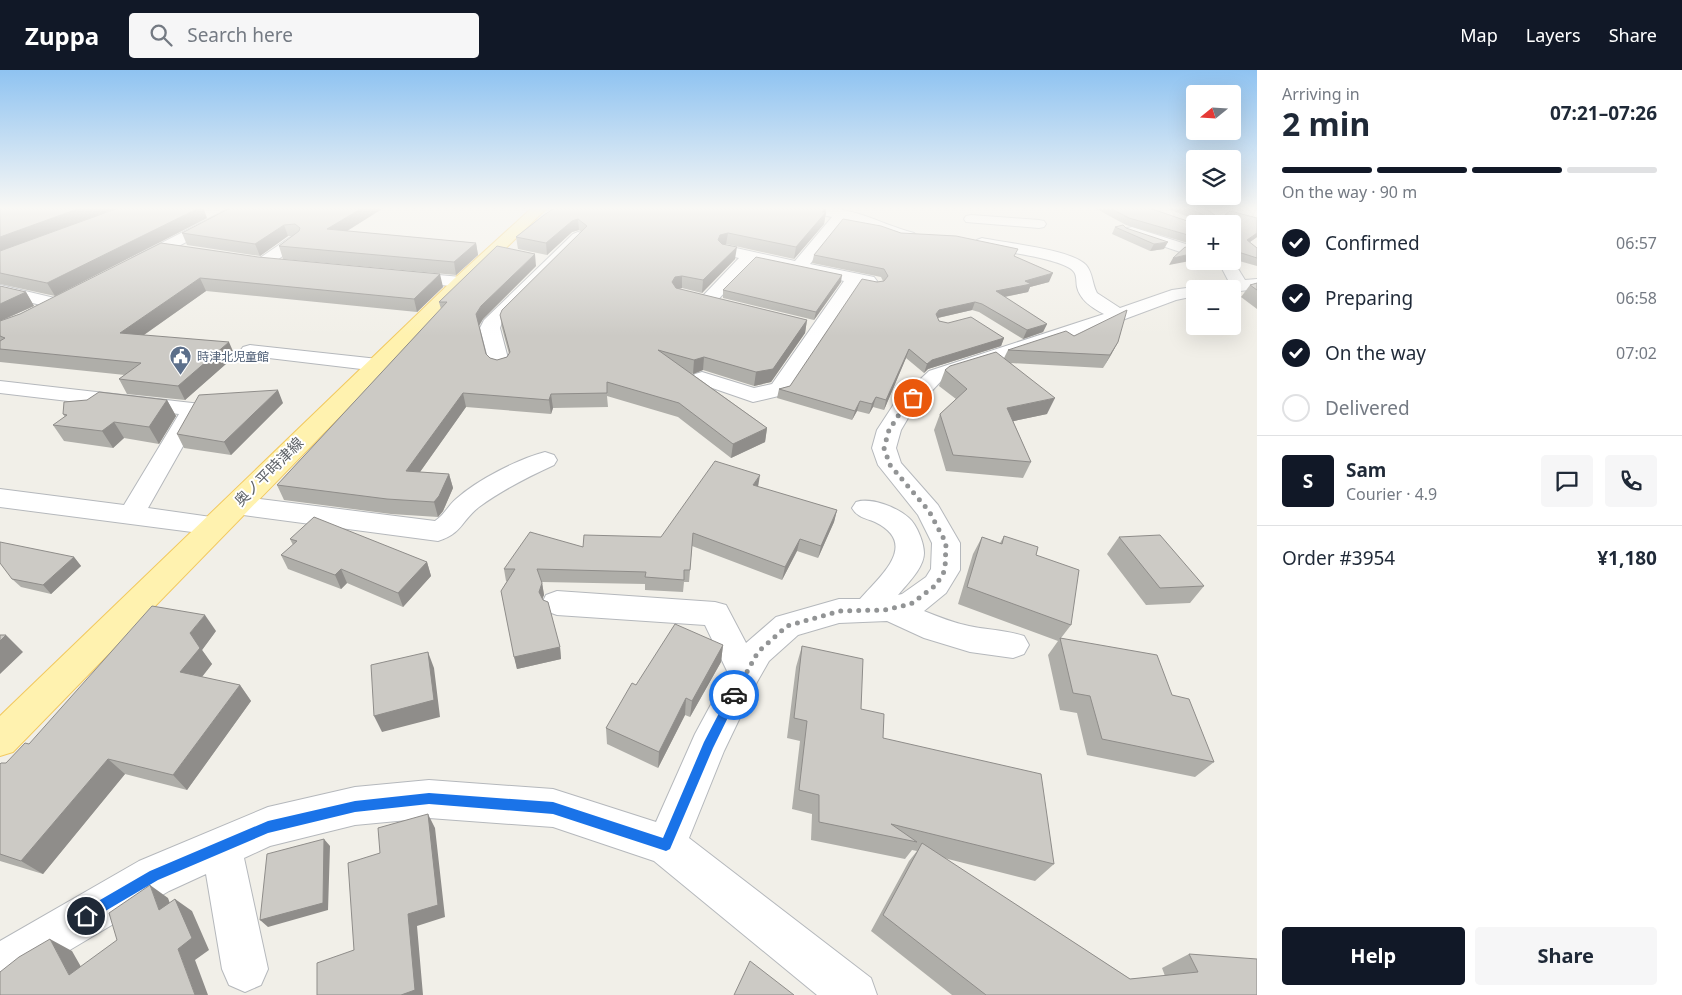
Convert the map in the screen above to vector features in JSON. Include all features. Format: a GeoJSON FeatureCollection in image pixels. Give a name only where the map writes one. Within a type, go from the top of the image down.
{"type":"FeatureCollection","features":[{"type":"Feature","properties":{"kind":"main road","name":"奥ノ平時津線"},"geometry":{"type":"LineString","coordinates":[[0,740],[461,282],[506,250]]}},
{"type":"Feature","properties":{"kind":"street"},"geometry":{"type":"LineString","coordinates":[[127,267],[157,250]]}},
{"type":"Feature","properties":{"kind":"street"},"geometry":{"type":"LineString","coordinates":[[177,250],[190,252]]}},
{"type":"Feature","properties":{"kind":"street"},"geometry":{"type":"LineString","coordinates":[[263,263],[281,250]]}},
{"type":"Feature","properties":{"kind":"street"},"geometry":{"type":"LineString","coordinates":[[500,366],[490,328],[493,320],[563,250]]}},
{"type":"Feature","properties":{"kind":"street"},"geometry":{"type":"LineString","coordinates":[[799,266],[812,250]]}},
{"type":"Feature","properties":{"kind":"street"},"geometry":{"type":"LineString","coordinates":[[1034,250],[1070,261],[1078,266],[1085,276],[1086,290],[1091,296],[1118,314]]}},
{"type":"Feature","properties":{"kind":"street"},"geometry":{"type":"LineString","coordinates":[[727,251],[875,282]]}},
{"type":"Feature","properties":{"kind":"street"},"geometry":{"type":"LineString","coordinates":[[726,306],[699,299],[750,256]]}},
{"type":"Feature","properties":{"kind":"street"},"geometry":{"type":"LineString","coordinates":[[533,258],[550,262]]}},
{"type":"Feature","properties":{"kind":"street"},"geometry":{"type":"LineString","coordinates":[[245,259],[290,266]]}},
{"type":"Feature","properties":{"kind":"street"},"geometry":{"type":"LineString","coordinates":[[384,275],[461,282]]}},
{"type":"Feature","properties":{"kind":"street"},"geometry":{"type":"LineString","coordinates":[[702,378],[754,395],[778,389],[810,327],[855,278]]}},
{"type":"Feature","properties":{"kind":"street"},"geometry":{"type":"LineString","coordinates":[[1241,285],[1257,284]]}},
{"type":"Feature","properties":{"kind":"street"},"geometry":{"type":"LineString","coordinates":[[0,290],[57,304]]}},
{"type":"Feature","properties":{"kind":"street"},"geometry":{"type":"LineString","coordinates":[[666,845],[708,746],[745,673],[758,652],[787,626],[840,611],[879,610],[911,604],[936,585],[945,570],[946,543],[929,511],[890,465],[884,448],[889,430],[902,410],[936,375],[1022,349],[1172,295],[1186,293]]}},
{"type":"Feature","properties":{"kind":"street"},"geometry":{"type":"LineString","coordinates":[[35,315],[75,295]]}},
{"type":"Feature","properties":{"kind":"street"},"geometry":{"type":"LineString","coordinates":[[996,333],[1022,349]]}},
{"type":"Feature","properties":{"kind":"street"},"geometry":{"type":"LineString","coordinates":[[250,351],[378,365]]}},
{"type":"Feature","properties":{"kind":"street"},"geometry":{"type":"LineString","coordinates":[[0,387],[193,409],[131,515]]}},
{"type":"Feature","properties":{"kind":"street"},"geometry":{"type":"LineString","coordinates":[[236,504],[438,531],[450,526],[459,512],[469,502],[527,467],[545,460]]}},
{"type":"Feature","properties":{"kind":"street"},"geometry":{"type":"LineString","coordinates":[[0,498],[215,526]]}},
{"type":"Feature","properties":{"kind":"street"},"geometry":{"type":"LineString","coordinates":[[865,508],[885,516],[900,525],[908,540],[910,554],[904,568],[879,610]]}},
{"type":"Feature","properties":{"kind":"street"},"geometry":{"type":"LineString","coordinates":[[557,603],[715,614],[745,673]]}},
{"type":"Feature","properties":{"kind":"street"},"geometry":{"type":"LineString","coordinates":[[879,610],[970,639],[1013,645]]}},
{"type":"Feature","properties":{"kind":"street"},"geometry":{"type":"LineString","coordinates":[[0,966],[154,876],[268,827],[355,806],[429,799],[553,808],[666,845],[854,995]]}},
{"type":"Feature","properties":{"kind":"street"},"geometry":{"type":"LineString","coordinates":[[222,847],[245,968]]}},
{"type":"Feature","properties":{"kind":"building"},"geometry":{"type":"Polygon","coordinates":[[[114,250],[47,283],[0,273],[0,251],[114,250]]]}},
{"type":"Feature","properties":{"kind":"building"},"geometry":{"type":"Polygon","coordinates":[[[147,250],[211,250],[258,257],[440,274],[414,299],[200,278],[120,333],[229,342],[178,386],[119,379],[141,363],[0,349],[0,341],[5,338],[0,336],[0,321],[20,314],[147,250]]]}},
{"type":"Feature","properties":{"kind":"building"},"geometry":{"type":"Polygon","coordinates":[[[325,250],[468,250],[454,262],[325,250]]]}},
{"type":"Feature","properties":{"kind":"building"},"geometry":{"type":"Polygon","coordinates":[[[493,250],[517,250],[535,254],[481,306],[476,314],[486,354],[490,358],[497,360],[507,357],[510,352],[500,315],[502,310],[563,250],[734,250],[703,280],[682,276],[675,277],[672,282],[676,288],[807,320],[773,369],[756,372],[704,357],[694,360],[658,350],[767,428],[733,444],[679,403],[607,382],[607,393],[551,394],[549,400],[463,393],[406,471],[449,474],[439,496],[434,502],[387,499],[277,485],[447,302],[439,302],[493,250]]]}},
{"type":"Feature","properties":{"kind":"building"},"geometry":{"type":"Polygon","coordinates":[[[818,250],[1017,250],[1014,256],[1053,273],[1025,281],[1031,284],[996,291],[1047,324],[1027,330],[982,304],[975,302],[939,310],[936,314],[939,321],[948,323],[971,317],[1004,338],[932,360],[927,364],[909,349],[886,400],[876,397],[872,404],[860,401],[855,411],[779,389],[790,386],[862,279],[877,282],[884,281],[888,276],[884,269],[814,255],[818,250]]]}},
{"type":"Feature","properties":{"kind":"building"},"geometry":{"type":"Polygon","coordinates":[[[1182,250],[1186,250],[1186,255],[1173,258],[1182,250]]]}},
{"type":"Feature","properties":{"kind":"building"},"geometry":{"type":"Polygon","coordinates":[[[1241,250],[1257,250],[1257,258],[1241,253],[1241,250]]]}},
{"type":"Feature","properties":{"kind":"building"},"geometry":{"type":"Polygon","coordinates":[[[756,257],[842,275],[816,312],[723,290],[756,257]]]}},
{"type":"Feature","properties":{"kind":"building"},"geometry":{"type":"Polygon","coordinates":[[[1257,283],[1257,290],[1250,285],[1257,283]]]}},
{"type":"Feature","properties":{"kind":"building"},"geometry":{"type":"Polygon","coordinates":[[[0,286],[26,292],[0,304],[0,286]]]}},
{"type":"Feature","properties":{"kind":"building"},"geometry":{"type":"Polygon","coordinates":[[[1127,310],[1118,342],[1110,355],[1008,350],[1066,331],[1074,336],[1127,310]]]}},
{"type":"Feature","properties":{"kind":"building"},"geometry":{"type":"Polygon","coordinates":[[[996,352],[1055,398],[1007,408],[1031,462],[953,455],[940,414],[967,389],[945,370],[950,366],[996,352]]]}},
{"type":"Feature","properties":{"kind":"building"},"geometry":{"type":"Polygon","coordinates":[[[278,390],[224,442],[177,434],[199,395],[278,390]]]}},
{"type":"Feature","properties":{"kind":"building"},"geometry":{"type":"Polygon","coordinates":[[[99,392],[167,400],[149,427],[114,422],[102,431],[53,425],[67,415],[63,414],[64,402],[87,400],[99,392]]]}},
{"type":"Feature","properties":{"kind":"building"},"geometry":{"type":"Polygon","coordinates":[[[715,461],[760,475],[753,485],[837,510],[821,546],[800,539],[785,567],[693,533],[690,570],[684,570],[684,580],[645,577],[646,572],[537,569],[542,583],[539,592],[543,600],[548,602],[560,647],[514,657],[501,591],[515,569],[504,569],[530,532],[583,547],[584,535],[661,537],[715,461]]]}},
{"type":"Feature","properties":{"kind":"building"},"geometry":{"type":"Polygon","coordinates":[[[314,517],[427,562],[398,593],[341,569],[335,575],[281,555],[297,541],[290,539],[314,517]]]}},
{"type":"Feature","properties":{"kind":"building"},"geometry":{"type":"Polygon","coordinates":[[[1160,535],[1204,586],[1160,588],[1119,537],[1160,535]]]}},
{"type":"Feature","properties":{"kind":"building"},"geometry":{"type":"Polygon","coordinates":[[[1004,536],[1038,547],[1036,555],[1079,570],[1071,625],[967,587],[982,537],[1002,544],[1004,536]]]}},
{"type":"Feature","properties":{"kind":"building"},"geometry":{"type":"Polygon","coordinates":[[[0,542],[74,557],[43,585],[12,579],[0,563],[0,542]]]}},
{"type":"Feature","properties":{"kind":"building"},"geometry":{"type":"Polygon","coordinates":[[[152,606],[205,615],[190,633],[200,648],[180,672],[240,685],[173,775],[108,759],[21,861],[0,854],[0,764],[6,763],[25,743],[29,744],[152,606]]]}},
{"type":"Feature","properties":{"kind":"building"},"geometry":{"type":"Polygon","coordinates":[[[675,624],[723,645],[692,701],[686,698],[659,752],[606,728],[632,683],[636,685],[675,624]]]}},
{"type":"Feature","properties":{"kind":"building"},"geometry":{"type":"Polygon","coordinates":[[[0,635],[6,635],[0,641],[0,635]]]}},
{"type":"Feature","properties":{"kind":"building"},"geometry":{"type":"Polygon","coordinates":[[[1060,638],[1157,655],[1172,695],[1189,699],[1214,762],[1102,739],[1090,696],[1073,693],[1060,638]]]}},
{"type":"Feature","properties":{"kind":"building"},"geometry":{"type":"Polygon","coordinates":[[[802,646],[863,659],[861,709],[884,714],[883,738],[1041,774],[1054,864],[891,824],[917,842],[819,822],[819,795],[799,790],[807,721],[794,718],[802,646]]]}},
{"type":"Feature","properties":{"kind":"building"},"geometry":{"type":"Polygon","coordinates":[[[428,652],[434,700],[374,716],[371,665],[428,652]]]}},
{"type":"Feature","properties":{"kind":"building"},"geometry":{"type":"Polygon","coordinates":[[[428,814],[438,905],[408,914],[415,990],[401,995],[317,995],[317,963],[354,950],[348,863],[380,853],[378,828],[428,814]]]}},
{"type":"Feature","properties":{"kind":"building"},"geometry":{"type":"Polygon","coordinates":[[[324,839],[323,903],[260,920],[267,854],[324,839]]]}},
{"type":"Feature","properties":{"kind":"building"},"geometry":{"type":"Polygon","coordinates":[[[922,843],[1130,979],[1198,972],[1189,954],[1257,959],[1257,995],[986,995],[883,915],[922,843]]]}},
{"type":"Feature","properties":{"kind":"building"},"geometry":{"type":"Polygon","coordinates":[[[150,885],[159,910],[175,899],[192,938],[178,949],[195,995],[0,995],[0,972],[19,957],[50,939],[69,975],[117,940],[109,913],[150,885]]]}},
{"type":"Feature","properties":{"kind":"building"},"geometry":{"type":"Polygon","coordinates":[[[750,961],[794,995],[734,995],[750,961]]]}},
{"type":"Feature","properties":{"kind":"way so far"},"geometry":{"type":"LineString","coordinates":[[734,695],[758,652],[787,626],[840,611],[884,610],[911,604],[936,585],[945,570],[946,543],[929,511],[890,465],[884,448],[889,430],[902,410],[913,398]]}},
{"type":"Feature","properties":{"kind":"place","name":"時津北児童館"},"geometry":{"type":"Point","coordinates":[181,376]}},
{"type":"Feature","properties":{"kind":"route"},"geometry":{"type":"LineString","coordinates":[[86,916],[154,876],[268,827],[355,806],[429,799],[553,808],[666,845],[708,746],[734,695]]}}]}
